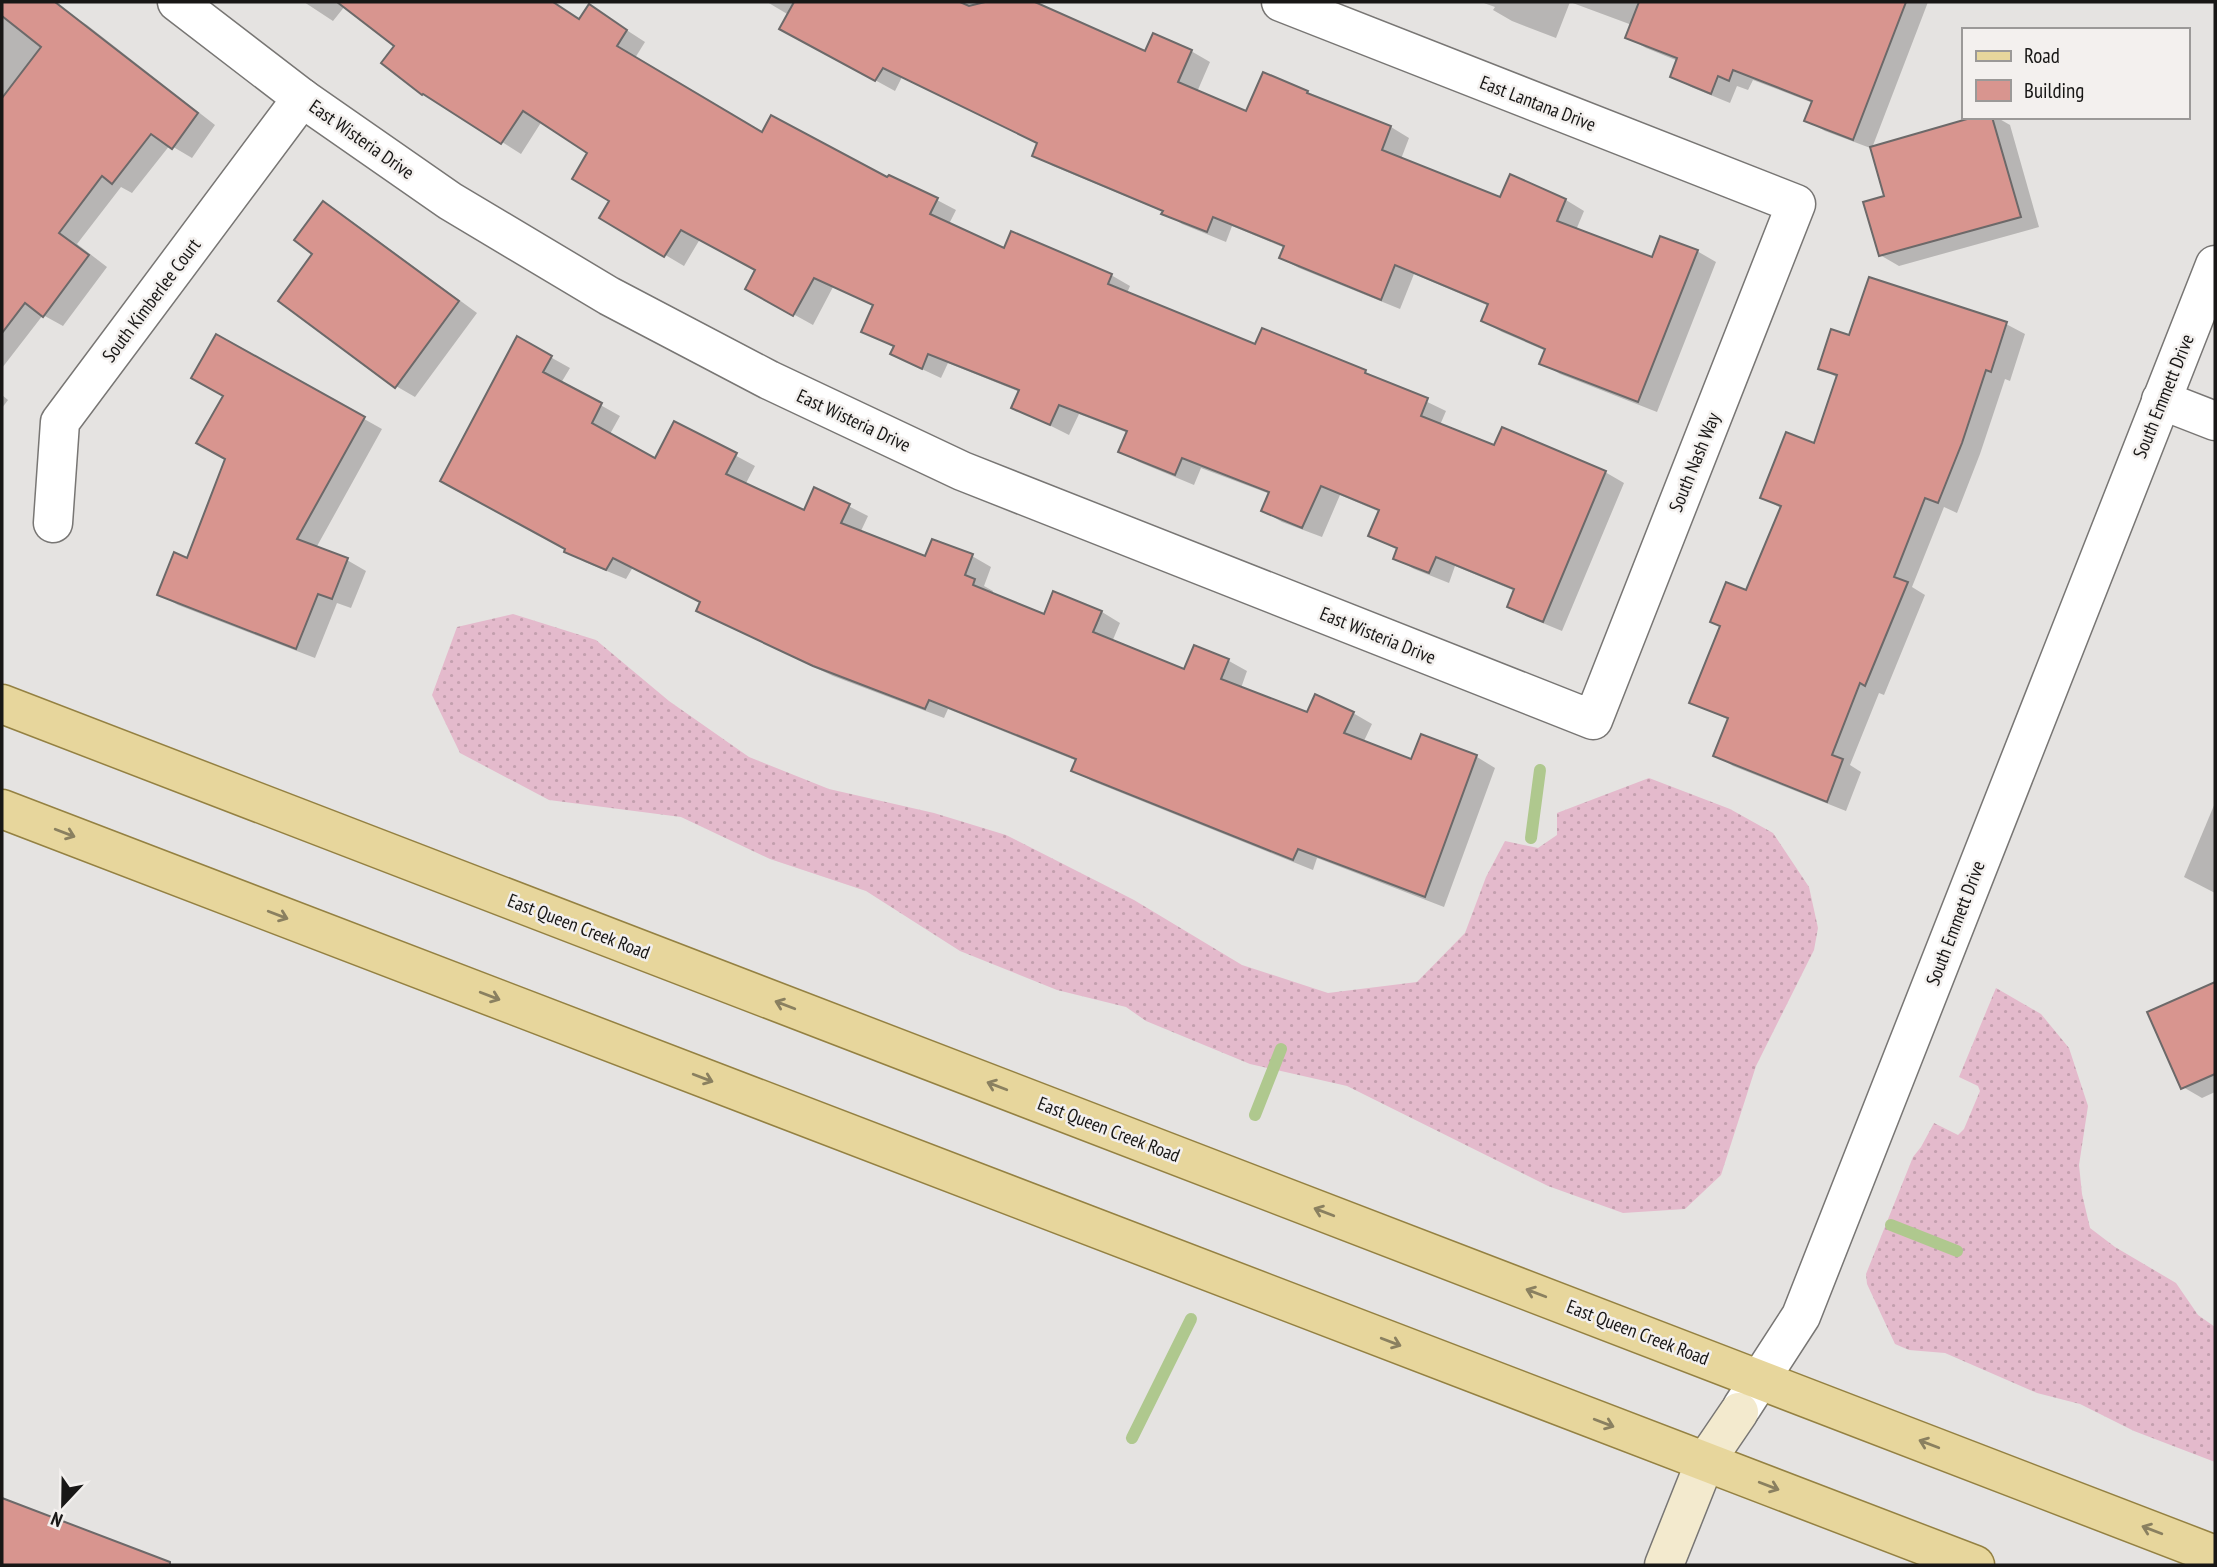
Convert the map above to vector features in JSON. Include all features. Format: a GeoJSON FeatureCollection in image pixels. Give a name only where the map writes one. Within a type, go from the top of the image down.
{"type":"FeatureCollection","features":[{"type":"Feature","properties":{"kind":"main road","name":"East Queen Creek Road"},"geometry":{"type":"LineString","coordinates":[[2,704],[2215,1555]]}},
{"type":"Feature","properties":{"kind":"main road"},"geometry":{"type":"LineString","coordinates":[[2,809],[1975,1565]]}},
{"type":"Feature","properties":{"kind":"street","name":"East Wisteria Drive"},"geometry":{"type":"LineString","coordinates":[[177,2],[302,98],[473,215],[609,296],[781,386],[962,471],[1593,720]]}},
{"type":"Feature","properties":{"kind":"street","name":"East Lantana Drive"},"geometry":{"type":"LineString","coordinates":[[1280,2],[1796,204]]}},
{"type":"Feature","properties":{"kind":"street","name":"South Kimberlee Court"},"geometry":{"type":"LineString","coordinates":[[53,523],[60,422],[302,98]]}},
{"type":"Feature","properties":{"kind":"street","name":"South Nash Way"},"geometry":{"type":"LineString","coordinates":[[1593,720],[1796,204]]}},
{"type":"Feature","properties":{"kind":"street","name":"South Emmett Drive"},"geometry":{"type":"LineString","coordinates":[[1664,1565],[1705,1462],[1801,1316],[2215,265]]}},
{"type":"Feature","properties":{"kind":"street"},"geometry":{"type":"LineString","coordinates":[[2161,400],[2215,421]]}},
{"type":"Feature","properties":{"kind":"shaded area"},"geometry":{"type":"Polygon","coordinates":[[[513,614],[596,640],[669,701],[749,757],[829,789],[934,813],[1006,835],[1134,900],[1242,965],[1328,993],[1417,982],[1465,933],[1486,877],[1505,841],[1538,848],[1557,835],[1557,813],[1649,778],[1730,809],[1773,833],[1809,887],[1818,928],[1814,950],[1756,1066],[1721,1175],[1685,1209],[1623,1213],[1548,1186],[1347,1086],[1250,1064],[1146,1021],[1126,1007],[1057,990],[960,951],[866,891],[770,859],[681,817],[549,800],[460,753],[432,695],[457,627],[513,614]]]}},
{"type":"Feature","properties":{"kind":"shaded area"},"geometry":{"type":"Polygon","coordinates":[[[1996,988],[2041,1014],[2069,1048],[2088,1106],[2079,1165],[2090,1228],[2115,1247],[2176,1283],[2198,1315],[2215,1327],[2215,1462],[2134,1431],[2080,1404],[2037,1393],[1945,1353],[1909,1350],[1895,1344],[1867,1284],[1866,1274],[1913,1157],[1934,1123],[1958,1135],[1964,1129],[1980,1091],[1978,1086],[1959,1077],[1996,988]]]}},
{"type":"Feature","properties":{"kind":"building"},"geometry":{"type":"Polygon","coordinates":[[[2,2],[55,2],[198,113],[172,149],[151,134],[112,184],[102,176],[59,233],[89,255],[43,317],[25,303],[2,333],[2,98],[41,47],[2,16],[2,2]]]}},
{"type":"Feature","properties":{"kind":"building"},"geometry":{"type":"Polygon","coordinates":[[[337,2],[553,2],[579,19],[589,4],[627,30],[617,46],[762,132],[771,115],[887,177],[889,175],[938,198],[930,214],[1004,248],[1011,231],[1112,274],[1108,284],[1255,344],[1262,328],[1366,370],[1365,373],[1428,398],[1421,416],[1494,445],[1502,427],[1606,471],[1543,622],[1507,607],[1514,589],[1436,557],[1429,573],[1393,559],[1397,548],[1368,536],[1379,510],[1321,486],[1302,528],[1261,511],[1269,492],[1182,458],[1175,475],[1118,452],[1127,431],[1059,405],[1050,425],[1011,408],[1019,390],[928,354],[922,369],[890,354],[894,346],[861,332],[873,305],[814,278],[793,316],[745,289],[755,270],[681,230],[664,257],[599,218],[609,201],[572,179],[587,153],[523,111],[501,144],[422,95],[381,63],[394,46],[337,2]]]}},
{"type":"Feature","properties":{"kind":"building"},"geometry":{"type":"Polygon","coordinates":[[[794,2],[960,2],[969,6],[985,2],[1035,2],[1145,51],[1153,33],[1192,50],[1178,82],[1246,111],[1263,72],[1308,91],[1307,93],[1391,126],[1382,150],[1500,197],[1510,174],[1566,199],[1557,221],[1652,257],[1660,236],[1698,250],[1638,402],[1539,364],[1545,349],[1481,321],[1488,304],[1395,265],[1381,300],[1279,258],[1284,246],[1213,217],[1207,232],[1032,156],[1037,143],[883,68],[875,81],[779,29],[794,2]]]}},
{"type":"Feature","properties":{"kind":"building"},"geometry":{"type":"Polygon","coordinates":[[[1639,2],[1906,2],[1853,140],[1804,121],[1812,101],[1733,70],[1729,81],[1718,76],[1711,94],[1670,77],[1677,58],[1625,38],[1639,2]]]}},
{"type":"Feature","properties":{"kind":"building"},"geometry":{"type":"Polygon","coordinates":[[[1967,119],[1993,119],[2021,217],[1879,256],[1863,202],[1884,196],[1870,147],[1967,119]]]}},
{"type":"Feature","properties":{"kind":"building"},"geometry":{"type":"Polygon","coordinates":[[[323,201],[459,301],[395,388],[278,301],[312,254],[294,240],[323,201]]]}},
{"type":"Feature","properties":{"kind":"building"},"geometry":{"type":"Polygon","coordinates":[[[1869,277],[2007,322],[1991,372],[1986,370],[1962,443],[1938,503],[1925,498],[1894,577],[1908,582],[1865,686],[1860,683],[1832,755],[1843,759],[1827,802],[1713,756],[1728,718],[1689,703],[1720,626],[1710,622],[1726,582],[1746,590],[1781,506],[1760,498],[1786,432],[1814,443],[1837,375],[1818,369],[1831,329],[1849,335],[1869,277]]]}},
{"type":"Feature","properties":{"kind":"building"},"geometry":{"type":"Polygon","coordinates":[[[216,334],[365,417],[297,539],[348,558],[332,599],[318,594],[296,649],[157,595],[174,552],[187,558],[225,459],[196,443],[223,396],[191,378],[216,334]]]}},
{"type":"Feature","properties":{"kind":"building"},"geometry":{"type":"Polygon","coordinates":[[[517,336],[552,356],[543,372],[602,403],[592,423],[655,458],[674,421],[737,453],[726,474],[804,510],[814,487],[850,504],[841,523],[925,556],[932,539],[973,554],[965,575],[975,579],[973,585],[1044,614],[1053,591],[1102,611],[1093,632],[1184,669],[1194,645],[1229,659],[1221,679],[1307,712],[1315,694],[1354,712],[1344,733],[1411,759],[1421,734],[1477,755],[1425,897],[1298,849],[1293,860],[1071,771],[1076,759],[929,700],[925,709],[813,666],[696,611],[700,602],[613,558],[606,570],[564,552],[565,549],[440,481],[517,336]]]}},
{"type":"Feature","properties":{"kind":"building"},"geometry":{"type":"Polygon","coordinates":[[[2215,982],[2215,1074],[2181,1089],[2147,1012],[2215,982]]]}},
{"type":"Feature","properties":{"kind":"building"},"geometry":{"type":"Polygon","coordinates":[[[2,1498],[170,1562],[170,1565],[2,1565],[2,1498]]]}},
{"type":"Feature","properties":{"kind":"waterway"},"geometry":{"type":"LineString","coordinates":[[1531,838],[1540,770]]}},
{"type":"Feature","properties":{"kind":"waterway"},"geometry":{"type":"LineString","coordinates":[[1255,1115],[1281,1049]]}},
{"type":"Feature","properties":{"kind":"waterway"},"geometry":{"type":"LineString","coordinates":[[1891,1225],[1957,1251]]}},
{"type":"Feature","properties":{"kind":"waterway"},"geometry":{"type":"LineString","coordinates":[[1132,1438],[1191,1319]]}}]}
